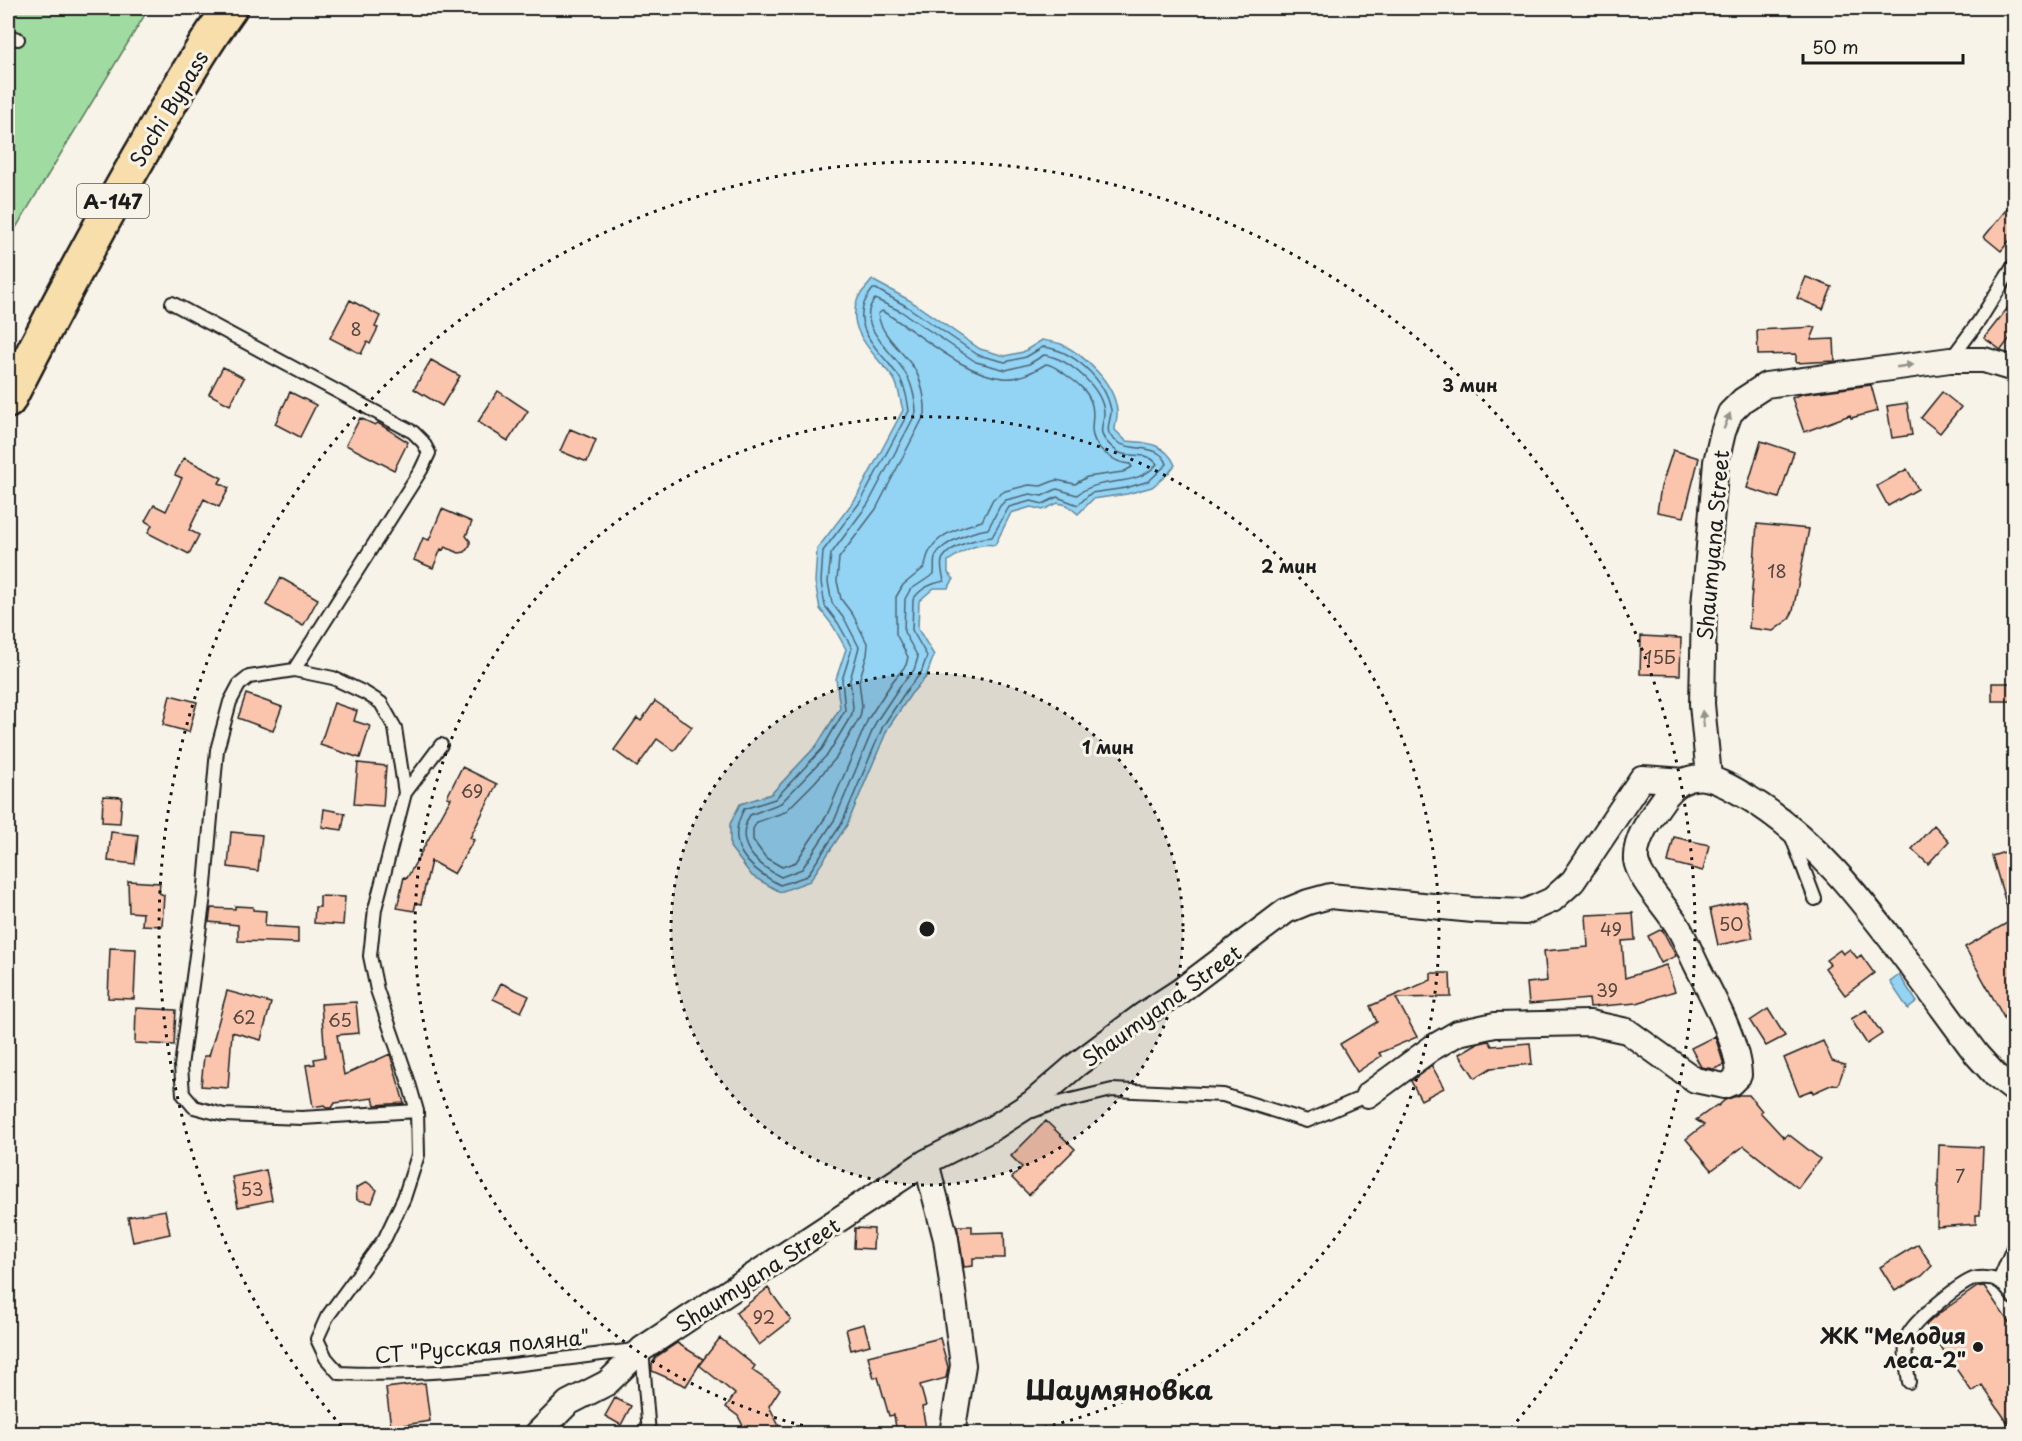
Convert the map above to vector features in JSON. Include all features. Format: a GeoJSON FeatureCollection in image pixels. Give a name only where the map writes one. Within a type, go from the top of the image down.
{"type":"FeatureCollection","features":[{"type":"Feature","properties":{"kind":"highway","name":"Sochi Bypass"},"geometry":{"type":"LineString","coordinates":[[8,401],[117,195],[174,96],[230,8]]}},
{"type":"Feature","properties":{"kind":"street","name":"Shaumyana Street"},"geometry":{"type":"LineString","coordinates":[[537,1434],[568,1403],[607,1383],[642,1349],[926,1162],[993,1128],[1032,1103],[1076,1065],[1143,1015],[1180,991],[1286,911],[1330,896],[1463,909],[1526,912],[1552,900],[1573,881],[1642,778],[1685,781],[1693,777],[1709,777],[1702,704],[1704,606],[1716,462],[1730,413],[1743,400],[1766,385],[1950,360],[1984,360],[2014,369]]}},
{"type":"Feature","properties":{"kind":"street"},"geometry":{"type":"LineString","coordinates":[[1709,777],[1758,803],[1786,823],[1815,849],[1869,910],[1977,1055],[1996,1076],[2014,1090]]}},
{"type":"Feature","properties":{"kind":"street"},"geometry":{"type":"LineString","coordinates":[[1368,1095],[1432,1048],[1458,1033],[1495,1025],[1590,1023],[1627,1031],[1695,1080],[1724,1086],[1731,1083],[1739,1075],[1738,1060],[1714,1000],[1677,926],[1636,864],[1635,850],[1646,826],[1673,789],[1685,781]]}},
{"type":"Feature","properties":{"kind":"street"},"geometry":{"type":"LineString","coordinates":[[926,1162],[946,1239],[963,1365],[952,1434]]}},
{"type":"Feature","properties":{"kind":"lane"},"geometry":{"type":"LineString","coordinates":[[1950,360],[1979,321],[2014,265]]}},
{"type":"Feature","properties":{"kind":"lane"},"geometry":{"type":"LineString","coordinates":[[172,303],[413,432],[423,442],[429,453],[421,470],[294,670]]}},
{"type":"Feature","properties":{"kind":"lane"},"geometry":{"type":"LineString","coordinates":[[405,794],[395,728],[381,703],[333,678],[294,670],[249,677],[239,685],[230,702],[217,750],[204,896],[181,1066],[183,1094],[194,1107],[224,1115],[302,1118],[417,1111]]}},
{"type":"Feature","properties":{"kind":"lane"},"geometry":{"type":"LineString","coordinates":[[405,794],[441,745]]}},
{"type":"Feature","properties":{"kind":"lane","name":"СТ \"Русская поляна\""},"geometry":{"type":"LineString","coordinates":[[405,794],[375,909],[370,956],[377,990],[417,1111],[418,1155],[404,1198],[385,1238],[327,1317],[317,1339],[326,1358],[339,1373],[372,1375],[424,1373],[532,1363],[642,1349]]}},
{"type":"Feature","properties":{"kind":"lane"},"geometry":{"type":"LineString","coordinates":[[1786,823],[1815,899]]}},
{"type":"Feature","properties":{"kind":"lane"},"geometry":{"type":"LineString","coordinates":[[993,1128],[1046,1106],[1112,1090],[1223,1095],[1307,1121],[1368,1095]]}},
{"type":"Feature","properties":{"kind":"lane"},"geometry":{"type":"LineString","coordinates":[[1999,1281],[2014,1245]]}},
{"type":"Feature","properties":{"kind":"lane"},"geometry":{"type":"LineString","coordinates":[[1909,1382],[1906,1346],[1914,1324],[1972,1280],[1987,1278],[1999,1281],[2014,1298]]}},
{"type":"Feature","properties":{"kind":"lane"},"geometry":{"type":"LineString","coordinates":[[642,1349],[649,1434]]}},
{"type":"Feature","properties":{"kind":"green space"},"geometry":{"type":"Polygon","coordinates":[[[8,8],[149,8],[8,241],[8,8]]]}},
{"type":"Feature","properties":{"kind":"water"},"geometry":{"type":"Polygon","coordinates":[[[872,280],[909,300],[980,349],[1005,356],[1023,352],[1042,340],[1061,344],[1080,355],[1105,381],[1111,391],[1117,411],[1115,430],[1126,441],[1148,443],[1161,448],[1175,465],[1152,487],[1127,494],[1093,499],[1078,514],[1067,505],[1058,503],[1043,510],[1031,507],[1011,513],[995,545],[976,546],[948,561],[948,573],[954,579],[948,588],[934,588],[919,601],[918,629],[934,655],[926,677],[911,694],[888,728],[847,825],[810,881],[780,892],[752,876],[730,847],[730,824],[740,804],[771,794],[817,745],[840,708],[836,679],[846,649],[820,609],[815,582],[817,549],[856,498],[903,410],[894,379],[864,342],[855,321],[858,298],[872,280]]]}},
{"type":"Feature","properties":{"kind":"water"},"geometry":{"type":"Polygon","coordinates":[[[1899,975],[1917,1002],[1908,1009],[1890,982],[1899,975]]]}},
{"type":"Feature","properties":{"kind":"building"},"geometry":{"type":"Polygon","coordinates":[[[2014,200],[2014,235],[2001,251],[1984,237],[2014,200]]]}},
{"type":"Feature","properties":{"kind":"building"},"geometry":{"type":"Polygon","coordinates":[[[1806,277],[1832,287],[1823,309],[1797,298],[1806,277]]]}},
{"type":"Feature","properties":{"kind":"building"},"geometry":{"type":"Polygon","coordinates":[[[350,300],[380,316],[375,327],[378,328],[370,344],[367,342],[361,354],[330,338],[350,300]]]}},
{"type":"Feature","properties":{"kind":"building"},"geometry":{"type":"Polygon","coordinates":[[[2014,300],[2014,333],[2001,350],[1984,338],[2014,300]]]}},
{"type":"Feature","properties":{"kind":"building"},"geometry":{"type":"Polygon","coordinates":[[[1816,327],[1811,340],[1834,339],[1835,361],[1796,363],[1796,354],[1758,355],[1757,330],[1816,327]]]}},
{"type":"Feature","properties":{"kind":"building"},"geometry":{"type":"Polygon","coordinates":[[[431,360],[460,376],[442,406],[414,389],[431,360]]]}},
{"type":"Feature","properties":{"kind":"building"},"geometry":{"type":"Polygon","coordinates":[[[223,367],[244,378],[230,405],[209,394],[223,367]]]}},
{"type":"Feature","properties":{"kind":"building"},"geometry":{"type":"Polygon","coordinates":[[[1871,385],[1878,411],[1851,418],[1850,415],[1804,432],[1792,398],[1802,394],[1871,385]]]}},
{"type":"Feature","properties":{"kind":"building"},"geometry":{"type":"Polygon","coordinates":[[[498,391],[528,411],[508,441],[478,422],[498,391]]]}},
{"type":"Feature","properties":{"kind":"building"},"geometry":{"type":"Polygon","coordinates":[[[290,392],[316,405],[300,437],[275,424],[290,392]]]}},
{"type":"Feature","properties":{"kind":"building"},"geometry":{"type":"Polygon","coordinates":[[[1942,392],[1961,407],[1940,433],[1921,418],[1942,392]]]}},
{"type":"Feature","properties":{"kind":"building"},"geometry":{"type":"Polygon","coordinates":[[[1907,403],[1912,435],[1892,438],[1887,406],[1907,403]]]}},
{"type":"Feature","properties":{"kind":"building"},"geometry":{"type":"Polygon","coordinates":[[[360,418],[375,425],[378,423],[408,442],[394,470],[346,445],[360,418]]]}},
{"type":"Feature","properties":{"kind":"building"},"geometry":{"type":"Polygon","coordinates":[[[570,429],[596,440],[587,462],[560,451],[570,429]]]}},
{"type":"Feature","properties":{"kind":"building"},"geometry":{"type":"Polygon","coordinates":[[[1761,441],[1794,452],[1779,498],[1747,488],[1761,441]]]}},
{"type":"Feature","properties":{"kind":"building"},"geometry":{"type":"Polygon","coordinates":[[[1673,450],[1699,458],[1684,517],[1657,512],[1661,487],[1673,450]]]}},
{"type":"Feature","properties":{"kind":"building"},"geometry":{"type":"Polygon","coordinates":[[[184,458],[222,478],[219,483],[229,488],[219,507],[204,499],[189,530],[199,535],[189,554],[148,533],[152,525],[145,521],[154,505],[166,511],[182,478],[175,475],[184,458]]]}},
{"type":"Feature","properties":{"kind":"building"},"geometry":{"type":"Polygon","coordinates":[[[1907,469],[1918,489],[1888,506],[1877,486],[1907,469]]]}},
{"type":"Feature","properties":{"kind":"building"},"geometry":{"type":"Polygon","coordinates":[[[442,509],[472,522],[466,536],[470,545],[465,552],[459,553],[445,547],[441,549],[433,568],[414,560],[423,538],[429,540],[442,509]]]}},
{"type":"Feature","properties":{"kind":"building"},"geometry":{"type":"Polygon","coordinates":[[[1757,524],[1809,529],[1793,611],[1789,619],[1773,631],[1749,628],[1757,524]]]}},
{"type":"Feature","properties":{"kind":"building"},"geometry":{"type":"Polygon","coordinates":[[[281,578],[318,599],[303,626],[266,605],[281,578]]]}},
{"type":"Feature","properties":{"kind":"building"},"geometry":{"type":"Polygon","coordinates":[[[1641,636],[1681,638],[1680,675],[1640,674],[1641,636]]]}},
{"type":"Feature","properties":{"kind":"building"},"geometry":{"type":"Polygon","coordinates":[[[1992,683],[2014,683],[2014,701],[1992,701],[1992,683]]]}},
{"type":"Feature","properties":{"kind":"building"},"geometry":{"type":"Polygon","coordinates":[[[246,694],[282,707],[273,731],[238,718],[246,694]]]}},
{"type":"Feature","properties":{"kind":"building"},"geometry":{"type":"Polygon","coordinates":[[[170,695],[197,702],[189,732],[163,725],[170,695]]]}},
{"type":"Feature","properties":{"kind":"building"},"geometry":{"type":"Polygon","coordinates":[[[655,701],[692,727],[674,751],[657,739],[637,767],[614,750],[637,718],[641,721],[655,701]]]}},
{"type":"Feature","properties":{"kind":"building"},"geometry":{"type":"Polygon","coordinates":[[[334,703],[357,711],[354,721],[370,726],[360,758],[320,745],[334,703]]]}},
{"type":"Feature","properties":{"kind":"building"},"geometry":{"type":"Polygon","coordinates":[[[358,763],[386,766],[383,806],[354,804],[358,763]]]}},
{"type":"Feature","properties":{"kind":"building"},"geometry":{"type":"Polygon","coordinates":[[[462,767],[497,784],[470,838],[474,840],[454,874],[431,861],[421,904],[416,903],[414,911],[397,908],[404,877],[407,878],[451,798],[447,797],[462,767]]]}},
{"type":"Feature","properties":{"kind":"building"},"geometry":{"type":"Polygon","coordinates":[[[103,796],[122,797],[120,823],[102,822],[103,796]]]}},
{"type":"Feature","properties":{"kind":"building"},"geometry":{"type":"Polygon","coordinates":[[[324,809],[345,813],[342,830],[322,827],[324,809]]]}},
{"type":"Feature","properties":{"kind":"building"},"geometry":{"type":"Polygon","coordinates":[[[1934,825],[1949,841],[1928,864],[1912,849],[1934,825]]]}},
{"type":"Feature","properties":{"kind":"building"},"geometry":{"type":"Polygon","coordinates":[[[111,832],[138,835],[135,864],[108,861],[111,832]]]}},
{"type":"Feature","properties":{"kind":"building"},"geometry":{"type":"Polygon","coordinates":[[[231,832],[262,835],[258,871],[228,867],[231,832]]]}},
{"type":"Feature","properties":{"kind":"building"},"geometry":{"type":"Polygon","coordinates":[[[1674,837],[1709,845],[1703,871],[1668,862],[1674,837]]]}},
{"type":"Feature","properties":{"kind":"building"},"geometry":{"type":"Polygon","coordinates":[[[2014,849],[2014,917],[2010,917],[1992,856],[2014,849]]]}},
{"type":"Feature","properties":{"kind":"building"},"geometry":{"type":"Polygon","coordinates":[[[128,881],[160,883],[159,893],[164,895],[162,926],[142,925],[143,913],[129,912],[128,881]]]}},
{"type":"Feature","properties":{"kind":"building"},"geometry":{"type":"Polygon","coordinates":[[[320,896],[345,897],[343,925],[314,923],[315,907],[320,907],[320,896]]]}},
{"type":"Feature","properties":{"kind":"building"},"geometry":{"type":"Polygon","coordinates":[[[1745,901],[1753,938],[1718,945],[1710,909],[1745,901]]]}},
{"type":"Feature","properties":{"kind":"building"},"geometry":{"type":"Polygon","coordinates":[[[235,906],[253,907],[253,910],[266,911],[265,926],[298,928],[298,943],[238,941],[238,925],[209,922],[211,908],[235,909],[235,906]]]}},
{"type":"Feature","properties":{"kind":"building"},"geometry":{"type":"Polygon","coordinates":[[[1633,913],[1635,940],[1622,941],[1625,978],[1666,965],[1675,991],[1637,1003],[1590,1007],[1589,999],[1529,1004],[1527,983],[1547,981],[1544,951],[1588,947],[1586,915],[1633,913]]]}},
{"type":"Feature","properties":{"kind":"building"},"geometry":{"type":"Polygon","coordinates":[[[2014,919],[2014,1036],[1965,947],[2014,919]]]}},
{"type":"Feature","properties":{"kind":"building"},"geometry":{"type":"Polygon","coordinates":[[[1662,929],[1676,956],[1661,963],[1648,936],[1662,929]]]}},
{"type":"Feature","properties":{"kind":"building"},"geometry":{"type":"Polygon","coordinates":[[[110,948],[136,949],[134,999],[108,998],[110,948]]]}},
{"type":"Feature","properties":{"kind":"building"},"geometry":{"type":"Polygon","coordinates":[[[1850,949],[1857,958],[1861,955],[1874,973],[1845,995],[1825,968],[1830,964],[1826,960],[1840,950],[1843,954],[1850,949]]]}},
{"type":"Feature","properties":{"kind":"building"},"geometry":{"type":"Polygon","coordinates":[[[1431,973],[1450,973],[1451,997],[1396,998],[1417,1037],[1379,1053],[1381,1056],[1357,1072],[1340,1044],[1377,1022],[1370,1006],[1431,980],[1431,973]]]}},
{"type":"Feature","properties":{"kind":"building"},"geometry":{"type":"Polygon","coordinates":[[[501,983],[529,996],[521,1012],[493,999],[501,983]]]}},
{"type":"Feature","properties":{"kind":"building"},"geometry":{"type":"Polygon","coordinates":[[[227,991],[271,1003],[261,1040],[232,1032],[228,1088],[201,1086],[204,1056],[209,1056],[227,991]]]}},
{"type":"Feature","properties":{"kind":"building"},"geometry":{"type":"Polygon","coordinates":[[[356,1002],[359,1033],[337,1035],[344,1075],[390,1054],[404,1103],[375,1105],[373,1098],[335,1103],[332,1108],[324,1105],[313,1107],[306,1065],[315,1064],[314,1059],[325,1057],[321,1004],[356,1002]]]}},
{"type":"Feature","properties":{"kind":"building"},"geometry":{"type":"Polygon","coordinates":[[[136,1008],[176,1010],[174,1045],[135,1043],[136,1008]]]}},
{"type":"Feature","properties":{"kind":"building"},"geometry":{"type":"Polygon","coordinates":[[[1768,1009],[1785,1036],[1766,1046],[1750,1021],[1768,1009]]]}},
{"type":"Feature","properties":{"kind":"building"},"geometry":{"type":"Polygon","coordinates":[[[1866,1010],[1882,1034],[1867,1044],[1851,1019],[1866,1010]]]}},
{"type":"Feature","properties":{"kind":"building"},"geometry":{"type":"Polygon","coordinates":[[[1715,1036],[1724,1065],[1714,1069],[1701,1067],[1691,1048],[1715,1036]]]}},
{"type":"Feature","properties":{"kind":"building"},"geometry":{"type":"Polygon","coordinates":[[[1489,1041],[1492,1046],[1530,1043],[1532,1064],[1491,1068],[1475,1078],[1459,1054],[1476,1044],[1489,1041]]]}},
{"type":"Feature","properties":{"kind":"building"},"geometry":{"type":"Polygon","coordinates":[[[1823,1041],[1832,1061],[1845,1065],[1838,1085],[1833,1084],[1813,1093],[1812,1090],[1799,1095],[1784,1058],[1823,1041]]]}},
{"type":"Feature","properties":{"kind":"building"},"geometry":{"type":"Polygon","coordinates":[[[1432,1066],[1444,1088],[1421,1100],[1411,1081],[1432,1066]]]}},
{"type":"Feature","properties":{"kind":"building"},"geometry":{"type":"Polygon","coordinates":[[[1739,1095],[1749,1095],[1762,1111],[1760,1112],[1784,1138],[1788,1134],[1820,1159],[1798,1188],[1744,1146],[1712,1170],[1686,1139],[1704,1125],[1696,1120],[1725,1100],[1739,1095]]]}},
{"type":"Feature","properties":{"kind":"building"},"geometry":{"type":"Polygon","coordinates":[[[1046,1121],[1075,1149],[1029,1195],[1012,1178],[1022,1167],[1011,1156],[1046,1121]]]}},
{"type":"Feature","properties":{"kind":"building"},"geometry":{"type":"Polygon","coordinates":[[[1939,1145],[1983,1147],[1980,1215],[1976,1215],[1976,1224],[1937,1227],[1939,1145]]]}},
{"type":"Feature","properties":{"kind":"building"},"geometry":{"type":"Polygon","coordinates":[[[266,1170],[272,1200],[238,1207],[232,1177],[266,1170]]]}},
{"type":"Feature","properties":{"kind":"building"},"geometry":{"type":"Polygon","coordinates":[[[367,1182],[377,1190],[372,1203],[357,1200],[356,1188],[367,1182]]]}},
{"type":"Feature","properties":{"kind":"building"},"geometry":{"type":"Polygon","coordinates":[[[165,1210],[170,1234],[133,1242],[128,1217],[165,1210]]]}},
{"type":"Feature","properties":{"kind":"building"},"geometry":{"type":"Polygon","coordinates":[[[957,1226],[972,1226],[972,1233],[1004,1232],[1005,1258],[973,1258],[973,1266],[964,1267],[957,1226]]]}},
{"type":"Feature","properties":{"kind":"building"},"geometry":{"type":"Polygon","coordinates":[[[855,1228],[874,1229],[873,1249],[854,1248],[855,1228]]]}},
{"type":"Feature","properties":{"kind":"building"},"geometry":{"type":"Polygon","coordinates":[[[1918,1244],[1932,1266],[1922,1276],[1895,1291],[1880,1267],[1918,1244]]]}},
{"type":"Feature","properties":{"kind":"building","name":"ЖК \"Мелодия леса-2\""},"geometry":{"type":"Polygon","coordinates":[[[1984,1286],[2014,1330],[2014,1432],[1982,1385],[1972,1392],[1926,1325],[1977,1287],[1984,1286]]]}},
{"type":"Feature","properties":{"kind":"building"},"geometry":{"type":"Polygon","coordinates":[[[768,1288],[791,1320],[759,1345],[736,1313],[768,1288]]]}},
{"type":"Feature","properties":{"kind":"building"},"geometry":{"type":"Polygon","coordinates":[[[864,1324],[870,1345],[851,1350],[846,1329],[864,1324]]]}},
{"type":"Feature","properties":{"kind":"building"},"geometry":{"type":"Polygon","coordinates":[[[720,1338],[755,1366],[752,1370],[780,1389],[769,1406],[783,1434],[747,1434],[738,1416],[726,1407],[735,1394],[699,1365],[720,1338]]]}},
{"type":"Feature","properties":{"kind":"building"},"geometry":{"type":"Polygon","coordinates":[[[940,1338],[948,1367],[946,1378],[920,1385],[926,1406],[922,1407],[927,1434],[897,1434],[894,1415],[889,1416],[878,1377],[874,1378],[868,1356],[940,1338]]]}},
{"type":"Feature","properties":{"kind":"building"},"geometry":{"type":"Polygon","coordinates":[[[677,1343],[703,1359],[686,1386],[652,1371],[652,1364],[656,1357],[677,1343]]]}},
{"type":"Feature","properties":{"kind":"building"},"geometry":{"type":"Polygon","coordinates":[[[425,1383],[430,1421],[391,1427],[386,1388],[425,1383]]]}},
{"type":"Feature","properties":{"kind":"building"},"geometry":{"type":"Polygon","coordinates":[[[615,1398],[631,1406],[621,1425],[605,1416],[615,1398]]]}},
{"type":"Feature","properties":{"kind":"place","name":"ЖК \"Мелодия леса-2\""},"geometry":{"type":"Point","coordinates":[1978,1347]}},
{"type":"Feature","properties":{"kind":"district","name":"Шаумяновка"},"geometry":{"type":"Point","coordinates":[1119,1388]}}]}
